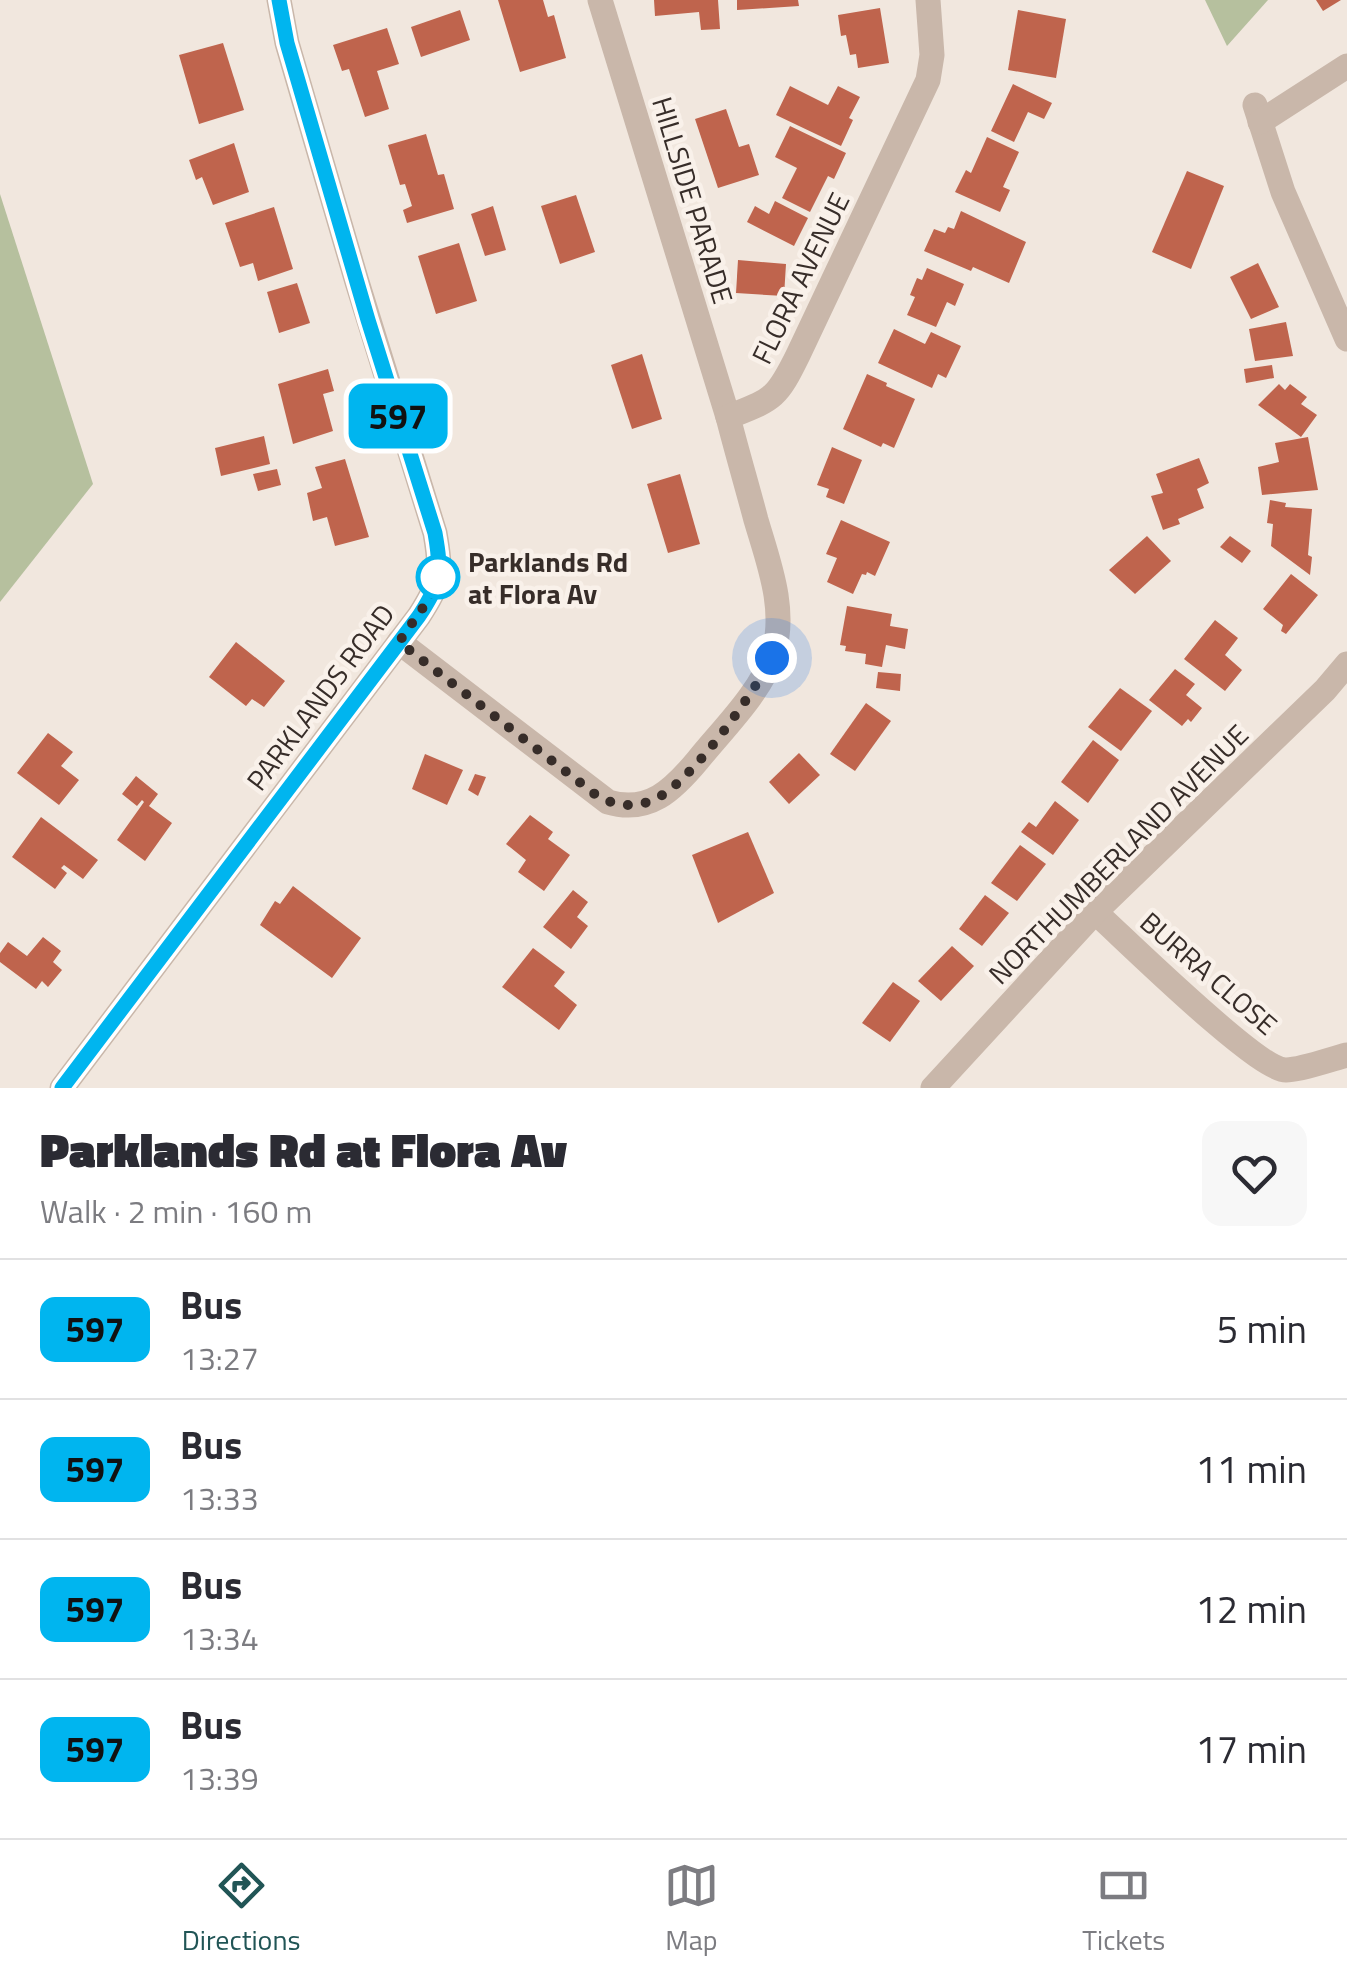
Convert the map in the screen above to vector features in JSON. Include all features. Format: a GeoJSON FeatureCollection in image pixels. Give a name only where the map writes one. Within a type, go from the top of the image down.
{"type":"FeatureCollection","features":[{"type":"Feature","properties":{"kind":"street","name":"PARKLANDS ROAD"},"geometry":{"type":"LineString","coordinates":[[62,1088],[436,589],[440,564],[435,533],[287,43],[279,0]]}},
{"type":"Feature","properties":{"kind":"street","name":"HILLSIDE PARADE"},"geometry":{"type":"LineString","coordinates":[[600,0],[728,417]]}},
{"type":"Feature","properties":{"kind":"street","name":"FLORA AVENUE"},"geometry":{"type":"LineString","coordinates":[[728,417],[766,402],[777,393],[798,355],[928,80],[932,55],[928,0]]}},
{"type":"Feature","properties":{"kind":"street"},"geometry":{"type":"LineString","coordinates":[[1347,66],[1258,114],[1283,192],[1347,339]]}},
{"type":"Feature","properties":{"kind":"street"},"geometry":{"type":"LineString","coordinates":[[399,642],[608,802],[637,805],[669,791],[755,689],[772,658],[776,638],[778,606],[728,417]]}},
{"type":"Feature","properties":{"kind":"street","name":"NORTHUMBERLAND AVENUE"},"geometry":{"type":"LineString","coordinates":[[933,1088],[1095,912],[1325,690],[1347,664]]}},
{"type":"Feature","properties":{"kind":"street","name":"BURRA CLOSE"},"geometry":{"type":"LineString","coordinates":[[1095,912],[1188,998],[1273,1067],[1287,1070],[1347,1055]]}},
{"type":"Feature","properties":{"kind":"green space"},"geometry":{"type":"Polygon","coordinates":[[[1205,0],[1268,0],[1227,46],[1205,0]]]}},
{"type":"Feature","properties":{"kind":"green space"},"geometry":{"type":"Polygon","coordinates":[[[0,194],[93,484],[0,602],[0,194]]]}},
{"type":"Feature","properties":{"kind":"building"},"geometry":{"type":"Polygon","coordinates":[[[498,0],[543,0],[548,17],[554,15],[566,58],[520,72],[498,0]]]}},
{"type":"Feature","properties":{"kind":"building"},"geometry":{"type":"Polygon","coordinates":[[[654,0],[718,0],[720,29],[701,30],[699,12],[655,16],[654,0]]]}},
{"type":"Feature","properties":{"kind":"building"},"geometry":{"type":"Polygon","coordinates":[[[737,0],[798,0],[799,6],[737,10],[737,0]]]}},
{"type":"Feature","properties":{"kind":"building"},"geometry":{"type":"Polygon","coordinates":[[[1316,0],[1341,0],[1323,11],[1316,0]]]}},
{"type":"Feature","properties":{"kind":"building"},"geometry":{"type":"Polygon","coordinates":[[[880,8],[889,63],[858,68],[856,54],[850,55],[846,35],[841,36],[838,15],[880,8]]]}},
{"type":"Feature","properties":{"kind":"building"},"geometry":{"type":"Polygon","coordinates":[[[460,10],[470,40],[421,57],[411,27],[460,10]]]}},
{"type":"Feature","properties":{"kind":"building"},"geometry":{"type":"Polygon","coordinates":[[[1018,10],[1066,19],[1056,78],[1008,70],[1018,10]]]}},
{"type":"Feature","properties":{"kind":"building"},"geometry":{"type":"Polygon","coordinates":[[[387,28],[399,64],[377,71],[389,109],[365,117],[349,69],[342,71],[333,45],[387,28]]]}},
{"type":"Feature","properties":{"kind":"building"},"geometry":{"type":"Polygon","coordinates":[[[223,43],[244,110],[199,124],[179,55],[223,43]]]}},
{"type":"Feature","properties":{"kind":"building"},"geometry":{"type":"Polygon","coordinates":[[[1013,84],[1052,103],[1044,119],[1028,112],[1014,142],[991,131],[1013,84]]]}},
{"type":"Feature","properties":{"kind":"building"},"geometry":{"type":"Polygon","coordinates":[[[790,86],[828,105],[838,86],[860,97],[841,146],[776,115],[790,86]]]}},
{"type":"Feature","properties":{"kind":"building"},"geometry":{"type":"Polygon","coordinates":[[[726,109],[739,147],[749,144],[759,175],[718,188],[695,119],[726,109]]]}},
{"type":"Feature","properties":{"kind":"building"},"geometry":{"type":"Polygon","coordinates":[[[790,126],[846,153],[834,179],[828,176],[810,212],[782,198],[797,168],[775,157],[790,126]]]}},
{"type":"Feature","properties":{"kind":"building"},"geometry":{"type":"Polygon","coordinates":[[[426,134],[438,175],[444,174],[454,209],[407,223],[403,210],[412,206],[405,184],[400,185],[388,145],[426,134]]]}},
{"type":"Feature","properties":{"kind":"building"},"geometry":{"type":"Polygon","coordinates":[[[987,137],[1019,152],[1003,187],[1010,190],[1000,212],[955,192],[966,170],[971,173],[987,137]]]}},
{"type":"Feature","properties":{"kind":"building"},"geometry":{"type":"Polygon","coordinates":[[[234,143],[249,192],[213,205],[202,177],[196,180],[189,160],[234,143]]]}},
{"type":"Feature","properties":{"kind":"building"},"geometry":{"type":"Polygon","coordinates":[[[1187,171],[1224,186],[1191,269],[1152,252],[1187,171]]]}},
{"type":"Feature","properties":{"kind":"building"},"geometry":{"type":"Polygon","coordinates":[[[576,195],[595,252],[560,264],[541,206],[576,195]]]}},
{"type":"Feature","properties":{"kind":"building"},"geometry":{"type":"Polygon","coordinates":[[[775,201],[808,218],[794,246],[747,222],[755,206],[769,214],[775,201]]]}},
{"type":"Feature","properties":{"kind":"building"},"geometry":{"type":"Polygon","coordinates":[[[493,206],[506,250],[485,256],[471,214],[493,206]]]}},
{"type":"Feature","properties":{"kind":"building"},"geometry":{"type":"Polygon","coordinates":[[[274,207],[293,269],[258,281],[253,263],[240,267],[225,223],[274,207]]]}},
{"type":"Feature","properties":{"kind":"building"},"geometry":{"type":"Polygon","coordinates":[[[961,211],[1026,242],[1009,283],[924,251],[934,229],[945,233],[948,227],[954,229],[961,211]]]}},
{"type":"Feature","properties":{"kind":"building"},"geometry":{"type":"Polygon","coordinates":[[[459,243],[477,301],[436,314],[418,256],[459,243]]]}},
{"type":"Feature","properties":{"kind":"building"},"geometry":{"type":"Polygon","coordinates":[[[738,260],[786,264],[784,296],[736,293],[738,260]]]}},
{"type":"Feature","properties":{"kind":"building"},"geometry":{"type":"Polygon","coordinates":[[[1258,263],[1279,307],[1251,319],[1230,277],[1258,263]]]}},
{"type":"Feature","properties":{"kind":"building"},"geometry":{"type":"Polygon","coordinates":[[[927,268],[964,284],[955,306],[947,302],[936,327],[907,315],[915,297],[910,295],[917,278],[922,280],[927,268]]]}},
{"type":"Feature","properties":{"kind":"building"},"geometry":{"type":"Polygon","coordinates":[[[297,283],[310,323],[279,333],[267,292],[297,283]]]}},
{"type":"Feature","properties":{"kind":"building"},"geometry":{"type":"Polygon","coordinates":[[[1286,322],[1293,356],[1255,361],[1249,329],[1286,322]]]}},
{"type":"Feature","properties":{"kind":"building"},"geometry":{"type":"Polygon","coordinates":[[[894,329],[925,344],[931,332],[961,346],[946,378],[938,374],[932,388],[878,363],[894,329]]]}},
{"type":"Feature","properties":{"kind":"building"},"geometry":{"type":"Polygon","coordinates":[[[642,354],[662,419],[632,429],[611,365],[642,354]]]}},
{"type":"Feature","properties":{"kind":"building"},"geometry":{"type":"Polygon","coordinates":[[[1272,365],[1274,378],[1246,383],[1244,369],[1272,365]]]}},
{"type":"Feature","properties":{"kind":"building"},"geometry":{"type":"Polygon","coordinates":[[[328,369],[334,391],[323,394],[333,431],[293,444],[278,384],[328,369]]]}},
{"type":"Feature","properties":{"kind":"building"},"geometry":{"type":"Polygon","coordinates":[[[867,374],[915,399],[894,448],[883,443],[881,447],[843,429],[867,374]]]}},
{"type":"Feature","properties":{"kind":"building"},"geometry":{"type":"Polygon","coordinates":[[[1279,384],[1285,390],[1290,384],[1307,397],[1301,404],[1317,415],[1301,437],[1258,405],[1279,384]]]}},
{"type":"Feature","properties":{"kind":"building"},"geometry":{"type":"Polygon","coordinates":[[[264,436],[270,464],[221,476],[215,448],[264,436]]]}},
{"type":"Feature","properties":{"kind":"building"},"geometry":{"type":"Polygon","coordinates":[[[1308,437],[1318,490],[1262,495],[1258,467],[1279,462],[1275,443],[1308,437]]]}},
{"type":"Feature","properties":{"kind":"building"},"geometry":{"type":"Polygon","coordinates":[[[832,447],[862,460],[844,504],[826,497],[829,489],[817,485],[832,447]]]}},
{"type":"Feature","properties":{"kind":"building"},"geometry":{"type":"Polygon","coordinates":[[[1199,458],[1209,483],[1197,489],[1204,508],[1163,530],[1151,496],[1163,493],[1156,474],[1199,458]]]}},
{"type":"Feature","properties":{"kind":"building"},"geometry":{"type":"Polygon","coordinates":[[[345,459],[369,537],[335,546],[327,517],[313,521],[307,493],[322,488],[315,467],[345,459]]]}},
{"type":"Feature","properties":{"kind":"building"},"geometry":{"type":"Polygon","coordinates":[[[277,469],[281,485],[258,491],[253,474],[277,469]]]}},
{"type":"Feature","properties":{"kind":"building"},"geometry":{"type":"Polygon","coordinates":[[[680,474],[700,544],[668,553],[647,484],[680,474]]]}},
{"type":"Feature","properties":{"kind":"building"},"geometry":{"type":"Polygon","coordinates":[[[1270,500],[1286,503],[1285,507],[1312,509],[1310,575],[1271,546],[1273,524],[1267,523],[1270,500]]]}},
{"type":"Feature","properties":{"kind":"building"},"geometry":{"type":"Polygon","coordinates":[[[841,520],[890,542],[875,576],[862,574],[853,594],[827,582],[837,558],[826,554],[841,520]]]}},
{"type":"Feature","properties":{"kind":"building"},"geometry":{"type":"Polygon","coordinates":[[[1147,536],[1171,561],[1135,594],[1109,570],[1147,536]]]}},
{"type":"Feature","properties":{"kind":"building"},"geometry":{"type":"Polygon","coordinates":[[[1230,536],[1251,551],[1242,563],[1220,547],[1230,536]]]}},
{"type":"Feature","properties":{"kind":"building"},"geometry":{"type":"Polygon","coordinates":[[[1291,574],[1318,595],[1286,634],[1281,631],[1283,625],[1263,609],[1291,574]]]}},
{"type":"Feature","properties":{"kind":"building"},"geometry":{"type":"Polygon","coordinates":[[[847,606],[892,614],[890,626],[908,629],[905,649],[886,645],[882,667],[865,664],[866,654],[845,651],[846,646],[840,645],[847,606]]]}},
{"type":"Feature","properties":{"kind":"building"},"geometry":{"type":"Polygon","coordinates":[[[1215,620],[1238,638],[1225,655],[1242,670],[1225,691],[1184,659],[1215,620]]]}},
{"type":"Feature","properties":{"kind":"building"},"geometry":{"type":"Polygon","coordinates":[[[236,642],[285,681],[264,707],[252,699],[246,706],[209,677],[236,642]]]}},
{"type":"Feature","properties":{"kind":"building"},"geometry":{"type":"Polygon","coordinates":[[[1175,669],[1195,684],[1186,695],[1202,708],[1191,722],[1188,719],[1182,726],[1149,700],[1175,669]]]}},
{"type":"Feature","properties":{"kind":"building"},"geometry":{"type":"Polygon","coordinates":[[[878,672],[901,674],[900,691],[876,688],[878,672]]]}},
{"type":"Feature","properties":{"kind":"building"},"geometry":{"type":"Polygon","coordinates":[[[1120,688],[1152,711],[1121,751],[1088,727],[1120,688]]]}},
{"type":"Feature","properties":{"kind":"building"},"geometry":{"type":"Polygon","coordinates":[[[866,703],[891,721],[855,771],[830,754],[866,703]]]}},
{"type":"Feature","properties":{"kind":"building"},"geometry":{"type":"Polygon","coordinates":[[[48,733],[73,752],[61,766],[79,780],[59,805],[17,773],[48,733]]]}},
{"type":"Feature","properties":{"kind":"building"},"geometry":{"type":"Polygon","coordinates":[[[1093,740],[1119,760],[1088,803],[1061,782],[1093,740]]]}},
{"type":"Feature","properties":{"kind":"building"},"geometry":{"type":"Polygon","coordinates":[[[799,753],[820,775],[789,804],[769,782],[799,753]]]}},
{"type":"Feature","properties":{"kind":"building"},"geometry":{"type":"Polygon","coordinates":[[[425,754],[463,770],[447,805],[412,789],[425,754]]]}},
{"type":"Feature","properties":{"kind":"building"},"geometry":{"type":"Polygon","coordinates":[[[475,774],[486,777],[478,796],[468,790],[475,774]]]}},
{"type":"Feature","properties":{"kind":"building"},"geometry":{"type":"Polygon","coordinates":[[[136,776],[158,794],[149,806],[172,823],[145,861],[117,840],[144,802],[137,806],[122,794],[136,776]]]}},
{"type":"Feature","properties":{"kind":"building"},"geometry":{"type":"Polygon","coordinates":[[[1055,801],[1079,820],[1053,855],[1021,832],[1029,822],[1036,827],[1055,801]]]}},
{"type":"Feature","properties":{"kind":"building"},"geometry":{"type":"Polygon","coordinates":[[[530,815],[553,832],[548,839],[570,855],[544,891],[518,872],[526,860],[506,844],[530,815]]]}},
{"type":"Feature","properties":{"kind":"building"},"geometry":{"type":"Polygon","coordinates":[[[41,817],[98,860],[83,879],[64,865],[61,868],[67,873],[55,889],[12,857],[41,817]]]}},
{"type":"Feature","properties":{"kind":"building"},"geometry":{"type":"Polygon","coordinates":[[[748,832],[774,893],[718,923],[692,855],[748,832]]]}},
{"type":"Feature","properties":{"kind":"building"},"geometry":{"type":"Polygon","coordinates":[[[1020,845],[1046,864],[1017,901],[991,883],[1020,845]]]}},
{"type":"Feature","properties":{"kind":"building"},"geometry":{"type":"Polygon","coordinates":[[[293,886],[361,938],[332,978],[260,925],[275,901],[280,904],[293,886]]]}},
{"type":"Feature","properties":{"kind":"building"},"geometry":{"type":"Polygon","coordinates":[[[573,890],[588,902],[577,917],[588,926],[571,949],[543,927],[573,890]]]}},
{"type":"Feature","properties":{"kind":"building"},"geometry":{"type":"Polygon","coordinates":[[[985,895],[1009,913],[982,946],[959,929],[985,895]]]}},
{"type":"Feature","properties":{"kind":"building"},"geometry":{"type":"Polygon","coordinates":[[[43,937],[61,951],[53,962],[62,970],[48,987],[42,981],[36,989],[0,962],[0,953],[8,942],[27,956],[43,937]]]}},
{"type":"Feature","properties":{"kind":"building"},"geometry":{"type":"Polygon","coordinates":[[[952,946],[974,966],[941,1001],[918,981],[952,946]]]}},
{"type":"Feature","properties":{"kind":"building"},"geometry":{"type":"Polygon","coordinates":[[[533,948],[565,972],[554,986],[577,1005],[559,1030],[502,987],[533,948]]]}},
{"type":"Feature","properties":{"kind":"building"},"geometry":{"type":"Polygon","coordinates":[[[893,982],[920,1001],[890,1042],[862,1023],[893,982]]]}},
{"type":"Feature","properties":{"kind":"bus line","name":"597"},"geometry":{"type":"LineString","coordinates":[[62,1088],[436,589],[440,564],[435,533],[368,320],[287,43],[279,0]]}},
{"type":"Feature","properties":{"kind":"place","name":"Parklands Rd at Flora Av"},"geometry":{"type":"Point","coordinates":[438,577]}},
{"type":"Feature","properties":{"kind":"route"},"geometry":{"type":"LineString","coordinates":[[438,577],[436,589],[399,642],[596,795],[622,806],[653,800],[683,778],[755,689],[772,658]]}}]}
